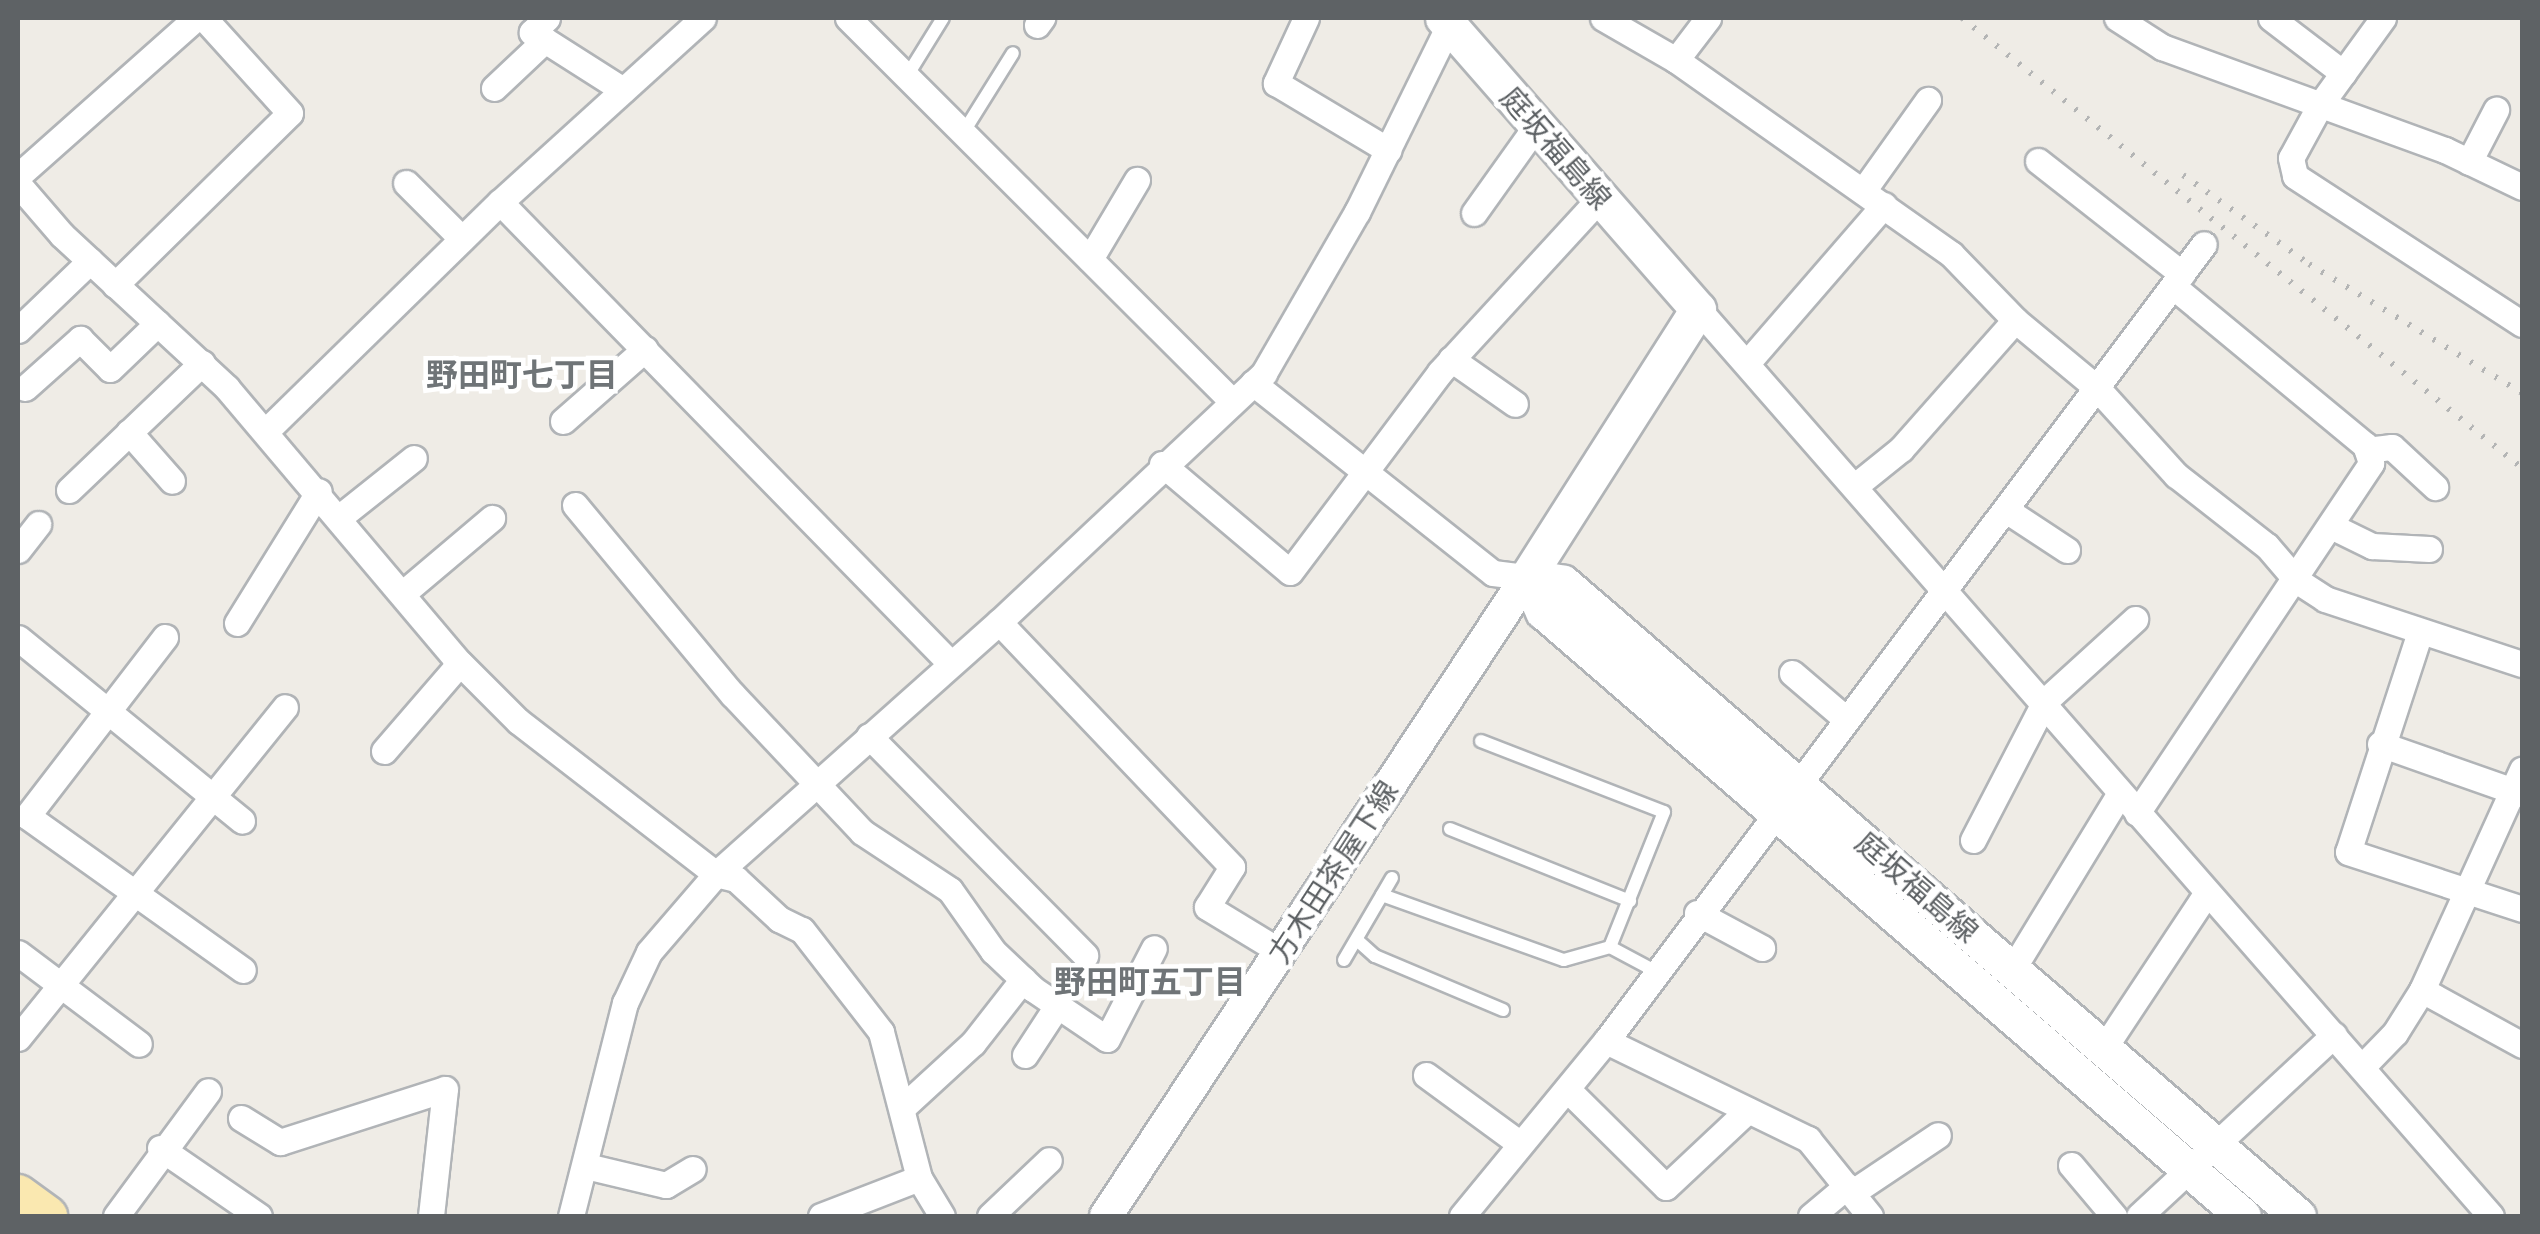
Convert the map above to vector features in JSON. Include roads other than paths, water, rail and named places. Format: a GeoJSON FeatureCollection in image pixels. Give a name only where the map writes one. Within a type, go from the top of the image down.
{"type":"FeatureCollection","features":[{"type":"Feature","properties":{"kind":"main road","name":"庭坂福島線"},"geometry":{"type":"LineString","coordinates":[[1446,21],[1698,309]]}},
{"type":"Feature","properties":{"kind":"main road"},"geometry":{"type":"LineString","coordinates":[[1527,578],[1698,309]]}},
{"type":"Feature","properties":{"kind":"main road","name":"庭坂福島線"},"geometry":{"type":"LineString","coordinates":[[1527,578],[1563,583],[2298,1216]]}},
{"type":"Feature","properties":{"kind":"main road","name":"庭坂福島線"},"geometry":{"type":"LineString","coordinates":[[1527,578],[1544,611],[2243,1216]]}},
{"type":"Feature","properties":{"kind":"main road"},"geometry":{"type":"LineString","coordinates":[[18,1195],[47,1216]]}},
{"type":"Feature","properties":{"kind":"street"},"geometry":{"type":"LineString","coordinates":[[116,285],[290,114],[200,18],[19,173],[90,261],[116,285],[202,363],[266,430],[460,663],[518,721],[716,874],[736,879],[778,919],[802,930],[867,1009],[889,1052],[919,1178],[942,1216]]}},
{"type":"Feature","properties":{"kind":"street"},"geometry":{"type":"LineString","coordinates":[[266,430],[500,202],[703,18]]}},
{"type":"Feature","properties":{"kind":"street"},"geometry":{"type":"LineString","coordinates":[[848,18],[1232,400]]}},
{"type":"Feature","properties":{"kind":"street"},"geometry":{"type":"LineString","coordinates":[[1306,18],[1276,83],[1388,150]]}},
{"type":"Feature","properties":{"kind":"street"},"geometry":{"type":"LineString","coordinates":[[1602,18],[1676,60],[1951,254],[2014,320],[2096,388],[2176,474],[2267,546],[2296,580],[2325,599],[2522,664]]}},
{"type":"Feature","properties":{"kind":"street"},"geometry":{"type":"LineString","coordinates":[[1676,60],[1708,18]]}},
{"type":"Feature","properties":{"kind":"street"},"geometry":{"type":"LineString","coordinates":[[2116,18],[2162,47],[2469,162],[2522,187]]}},
{"type":"Feature","properties":{"kind":"street"},"geometry":{"type":"LineString","coordinates":[[2271,18],[2343,72]]}},
{"type":"Feature","properties":{"kind":"street"},"geometry":{"type":"LineString","coordinates":[[2381,18],[2320,105],[2291,158],[2296,176],[2522,324]]}},
{"type":"Feature","properties":{"kind":"street"},"geometry":{"type":"LineString","coordinates":[[570,1216],[625,1003],[650,952],[716,874],[1000,622],[1252,382],[1292,326],[1388,150],[1446,21]]}},
{"type":"Feature","properties":{"kind":"street"},"geometry":{"type":"LineString","coordinates":[[494,88],[546,29],[622,90]]}},
{"type":"Feature","properties":{"kind":"street"},"geometry":{"type":"LineString","coordinates":[[1747,363],[1873,198],[1928,100]]}},
{"type":"Feature","properties":{"kind":"street"},"geometry":{"type":"LineString","coordinates":[[2469,162],[2496,110]]}},
{"type":"Feature","properties":{"kind":"street"},"geometry":{"type":"LineString","coordinates":[[1474,212],[1536,126]]}},
{"type":"Feature","properties":{"kind":"street"},"geometry":{"type":"LineString","coordinates":[[2038,160],[2367,450],[2371,463],[2137,813]]}},
{"type":"Feature","properties":{"kind":"street"},"geometry":{"type":"LineString","coordinates":[[1090,259],[1137,180]]}},
{"type":"Feature","properties":{"kind":"street"},"geometry":{"type":"LineString","coordinates":[[406,182],[462,239]]}},
{"type":"Feature","properties":{"kind":"street"},"geometry":{"type":"LineString","coordinates":[[1162,464],[1290,572],[1452,359],[1600,198]]}},
{"type":"Feature","properties":{"kind":"street"},"geometry":{"type":"LineString","coordinates":[[500,202],[950,663]]}},
{"type":"Feature","properties":{"kind":"street"},"geometry":{"type":"LineString","coordinates":[[1462,1216],[1606,1041],[1696,912],[1946,592],[2204,244]]}},
{"type":"Feature","properties":{"kind":"street"},"geometry":{"type":"LineString","coordinates":[[18,330],[90,261]]}},
{"type":"Feature","properties":{"kind":"street"},"geometry":{"type":"LineString","coordinates":[[1698,309],[2491,1216]]}},
{"type":"Feature","properties":{"kind":"street"},"geometry":{"type":"LineString","coordinates":[[1856,486],[1901,448],[2014,320]]}},
{"type":"Feature","properties":{"kind":"street"},"geometry":{"type":"LineString","coordinates":[[25,388],[80,340],[110,369],[158,323]]}},
{"type":"Feature","properties":{"kind":"street"},"geometry":{"type":"LineString","coordinates":[[563,421],[645,349]]}},
{"type":"Feature","properties":{"kind":"street"},"geometry":{"type":"LineString","coordinates":[[1452,359],[1515,404]]}},
{"type":"Feature","properties":{"kind":"street"},"geometry":{"type":"LineString","coordinates":[[69,490],[202,363]]}},
{"type":"Feature","properties":{"kind":"street"},"geometry":{"type":"LineString","coordinates":[[1252,382],[1493,573],[1527,578]]}},
{"type":"Feature","properties":{"kind":"street"},"geometry":{"type":"LineString","coordinates":[[129,432],[172,481]]}},
{"type":"Feature","properties":{"kind":"street"},"geometry":{"type":"LineString","coordinates":[[2367,450],[2392,447],[2435,487]]}},
{"type":"Feature","properties":{"kind":"street"},"geometry":{"type":"LineString","coordinates":[[341,516],[414,458]]}},
{"type":"Feature","properties":{"kind":"street"},"geometry":{"type":"LineString","coordinates":[[237,623],[319,491]]}},
{"type":"Feature","properties":{"kind":"street"},"geometry":{"type":"LineString","coordinates":[[575,505],[816,784],[862,832],[950,890],[993,951],[1023,980],[1107,1039],[1154,948]]}},
{"type":"Feature","properties":{"kind":"street"},"geometry":{"type":"LineString","coordinates":[[2006,510],[2067,550]]}},
{"type":"Feature","properties":{"kind":"street"},"geometry":{"type":"LineString","coordinates":[[402,594],[492,518]]}},
{"type":"Feature","properties":{"kind":"street"},"geometry":{"type":"LineString","coordinates":[[18,550],[38,524]]}},
{"type":"Feature","properties":{"kind":"street"},"geometry":{"type":"LineString","coordinates":[[2331,526],[2372,546],[2430,549]]}},
{"type":"Feature","properties":{"kind":"street","name":"方木田茶屋下線"},"geometry":{"type":"LineString","coordinates":[[1106,1216],[1527,578]]}},
{"type":"Feature","properties":{"kind":"street"},"geometry":{"type":"LineString","coordinates":[[1973,840],[2045,702],[2135,619]]}},
{"type":"Feature","properties":{"kind":"street"},"geometry":{"type":"LineString","coordinates":[[1000,622],[1232,867],[1207,907],[1280,952]]}},
{"type":"Feature","properties":{"kind":"street"},"geometry":{"type":"LineString","coordinates":[[2420,632],[2380,744],[2348,852],[2522,909]]}},
{"type":"Feature","properties":{"kind":"street"},"geometry":{"type":"LineString","coordinates":[[164,637],[27,816],[243,970]]}},
{"type":"Feature","properties":{"kind":"street"},"geometry":{"type":"LineString","coordinates":[[18,638],[109,708],[242,821]]}},
{"type":"Feature","properties":{"kind":"street"},"geometry":{"type":"LineString","coordinates":[[384,751],[460,663]]}},
{"type":"Feature","properties":{"kind":"street"},"geometry":{"type":"LineString","coordinates":[[1792,672],[1847,720]]}},
{"type":"Feature","properties":{"kind":"street"},"geometry":{"type":"LineString","coordinates":[[18,1038],[285,707]]}},
{"type":"Feature","properties":{"kind":"street"},"geometry":{"type":"LineString","coordinates":[[869,736],[1085,955]]}},
{"type":"Feature","properties":{"kind":"street"},"geometry":{"type":"LineString","coordinates":[[2362,1067],[2395,1033],[2422,990],[2520,785],[2380,744]]}},
{"type":"Feature","properties":{"kind":"street"},"geometry":{"type":"LineString","coordinates":[[2012,970],[2120,793]]}},
{"type":"Feature","properties":{"kind":"street"},"geometry":{"type":"LineString","coordinates":[[2104,1048],[2206,894]]}},
{"type":"Feature","properties":{"kind":"street"},"geometry":{"type":"LineString","coordinates":[[1696,912],[1762,948]]}},
{"type":"Feature","properties":{"kind":"street"},"geometry":{"type":"LineString","coordinates":[[18,954],[139,1044]]}},
{"type":"Feature","properties":{"kind":"street"},"geometry":{"type":"LineString","coordinates":[[902,1108],[973,1043],[1023,980]]}},
{"type":"Feature","properties":{"kind":"street"},"geometry":{"type":"LineString","coordinates":[[2422,990],[2522,1044]]}},
{"type":"Feature","properties":{"kind":"street"},"geometry":{"type":"LineString","coordinates":[[1025,1054],[1058,1006]]}},
{"type":"Feature","properties":{"kind":"street"},"geometry":{"type":"LineString","coordinates":[[2155,1212],[2191,1171],[2334,1035]]}},
{"type":"Feature","properties":{"kind":"street"},"geometry":{"type":"LineString","coordinates":[[1606,1041],[1808,1139],[1870,1216]]}},
{"type":"Feature","properties":{"kind":"street"},"geometry":{"type":"LineString","coordinates":[[1426,1074],[1519,1143]]}},
{"type":"Feature","properties":{"kind":"street"},"geometry":{"type":"LineString","coordinates":[[241,1118],[280,1142],[446,1089],[431,1216]]}},
{"type":"Feature","properties":{"kind":"street"},"geometry":{"type":"LineString","coordinates":[[1567,1089],[1666,1186],[1748,1110]]}},
{"type":"Feature","properties":{"kind":"street"},"geometry":{"type":"LineString","coordinates":[[116,1216],[160,1148],[208,1090]]}},
{"type":"Feature","properties":{"kind":"street"},"geometry":{"type":"LineString","coordinates":[[1810,1216],[1938,1135]]}},
{"type":"Feature","properties":{"kind":"street"},"geometry":{"type":"LineString","coordinates":[[160,1148],[259,1216]]}},
{"type":"Feature","properties":{"kind":"street"},"geometry":{"type":"LineString","coordinates":[[990,1216],[1050,1160]]}},
{"type":"Feature","properties":{"kind":"street"},"geometry":{"type":"LineString","coordinates":[[2071,1165],[2114,1216]]}},
{"type":"Feature","properties":{"kind":"street"},"geometry":{"type":"LineString","coordinates":[[586,1166],[666,1185],[693,1170]]}},
{"type":"Feature","properties":{"kind":"street"},"geometry":{"type":"LineString","coordinates":[[821,1216],[919,1178]]}},
{"type":"Feature","properties":{"kind":"lane"},"geometry":{"type":"LineString","coordinates":[[907,76],[943,18]]}},
{"type":"Feature","properties":{"kind":"lane"},"geometry":{"type":"LineString","coordinates":[[963,133],[1012,53]]}},
{"type":"Feature","properties":{"kind":"lane"},"geometry":{"type":"LineString","coordinates":[[1481,741],[1664,812],[1610,947]]}},
{"type":"Feature","properties":{"kind":"lane"},"geometry":{"type":"LineString","coordinates":[[1450,829],[1630,901]]}},
{"type":"Feature","properties":{"kind":"lane"},"geometry":{"type":"LineString","coordinates":[[1344,960],[1392,878]]}},
{"type":"Feature","properties":{"kind":"lane"},"geometry":{"type":"LineString","coordinates":[[1382,895],[1564,960],[1610,947],[1655,971]]}},
{"type":"Feature","properties":{"kind":"lane"},"geometry":{"type":"LineString","coordinates":[[1356,940],[1375,956],[1503,1010]]}},
{"type":"Feature","properties":{"kind":"railway"},"geometry":{"type":"LineString","coordinates":[[1962,18],[2522,468]]}},
{"type":"Feature","properties":{"kind":"railway"},"geometry":{"type":"LineString","coordinates":[[2183,175],[2309,264],[2522,393]]}},
{"type":"Feature","properties":{"kind":"district","name":"野田町七丁目"},"geometry":{"type":"Point","coordinates":[522,375]}},
{"type":"Feature","properties":{"kind":"district","name":"野田町五丁目"},"geometry":{"type":"Point","coordinates":[1150,982]}}]}
